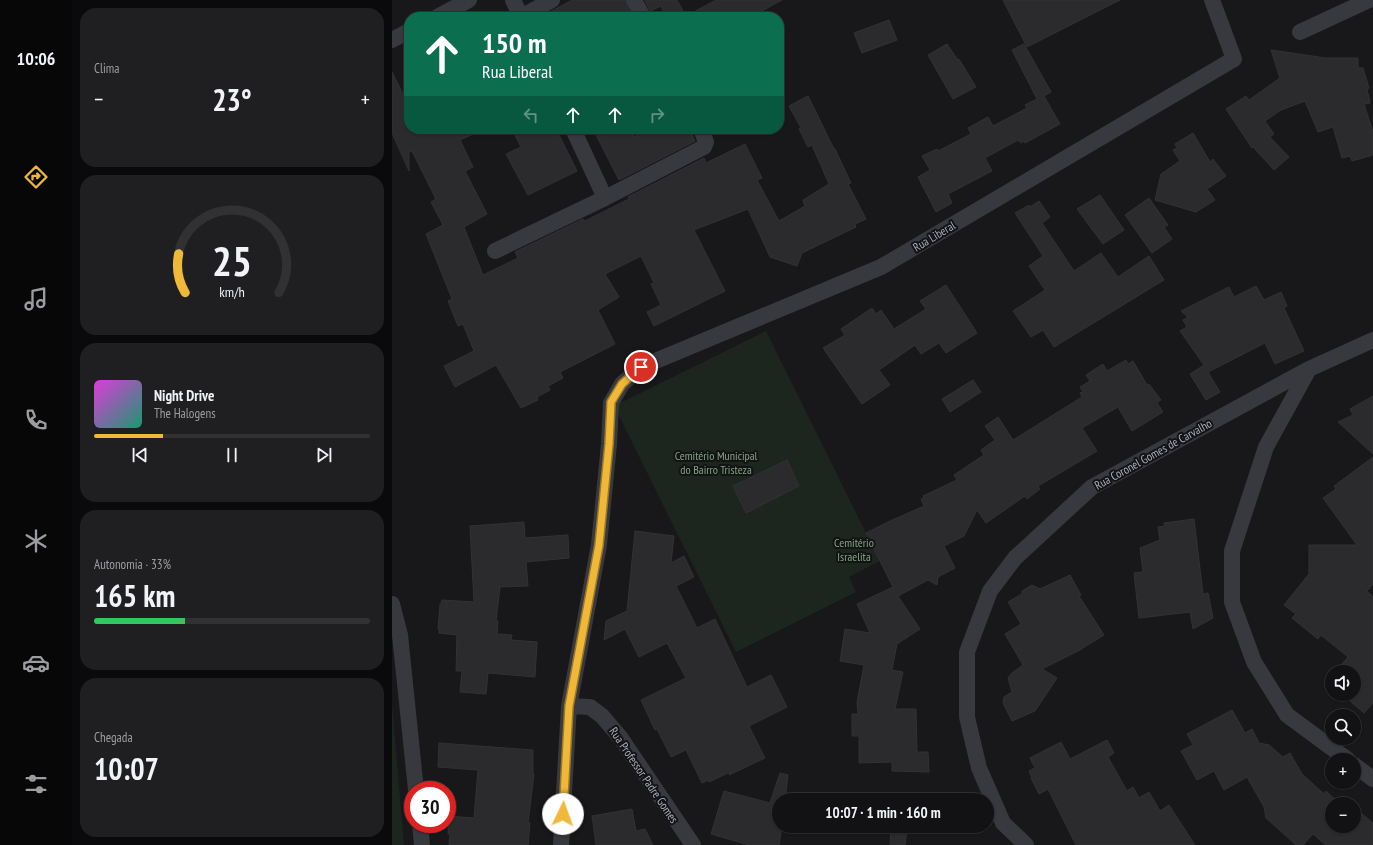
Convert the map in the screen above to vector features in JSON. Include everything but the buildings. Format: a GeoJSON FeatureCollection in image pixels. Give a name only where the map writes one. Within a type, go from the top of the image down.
{"type":"FeatureCollection","features":[{"type":"Feature","properties":{"kind":"street"},"geometry":{"type":"LineString","coordinates":[[446,12],[469,0]]}},
{"type":"Feature","properties":{"kind":"street"},"geometry":{"type":"LineString","coordinates":[[513,0],[519,12]]}},
{"type":"Feature","properties":{"kind":"street"},"geometry":{"type":"LineString","coordinates":[[530,12],[552,0]]}},
{"type":"Feature","properties":{"kind":"street"},"geometry":{"type":"LineString","coordinates":[[634,0],[640,12]]}},
{"type":"Feature","properties":{"kind":"street"},"geometry":{"type":"LineString","coordinates":[[1300,32],[1369,0]]}},
{"type":"Feature","properties":{"kind":"street","name":"Rua Liberal"},"geometry":{"type":"LineString","coordinates":[[561,845],[569,706],[599,545],[609,444],[611,402],[622,384],[641,367],[881,267],[1234,59],[1213,3]]}},
{"type":"Feature","properties":{"kind":"street"},"geometry":{"type":"LineString","coordinates":[[392,40],[404,34]]}},
{"type":"Feature","properties":{"kind":"street"},"geometry":{"type":"LineString","coordinates":[[575,134],[605,198]]}},
{"type":"Feature","properties":{"kind":"street"},"geometry":{"type":"LineString","coordinates":[[495,251],[605,198],[704,147],[706,142],[703,134]]}},
{"type":"Feature","properties":{"kind":"street","name":"Rua Coronel Gomes de Carvalho"},"geometry":{"type":"LineString","coordinates":[[1026,845],[1003,823],[979,768],[967,717],[967,652],[990,591],[1015,558],[1092,487],[1309,369],[1373,340]]}},
{"type":"Feature","properties":{"kind":"street"},"geometry":{"type":"LineString","coordinates":[[1309,369],[1266,447],[1232,551],[1232,602],[1254,662],[1287,715],[1339,753]]}},
{"type":"Feature","properties":{"kind":"street"},"geometry":{"type":"LineString","coordinates":[[392,604],[400,635],[415,781]]}},
{"type":"Feature","properties":{"kind":"street","name":"Rua Professor Padre Gomes"},"geometry":{"type":"LineString","coordinates":[[569,706],[590,707],[602,716],[620,737],[693,845]]}},
{"type":"Feature","properties":{"kind":"street"},"geometry":{"type":"LineString","coordinates":[[1361,770],[1373,779]]}},
{"type":"Feature","properties":{"kind":"street"},"geometry":{"type":"LineString","coordinates":[[421,833],[422,845]]}},
{"type":"Feature","properties":{"kind":"green space","name":"Cemitério Municipal do Bairro Tristeza"},"geometry":{"type":"Polygon","coordinates":[[[766,331],[880,561],[849,577],[856,592],[736,652],[614,406],[766,331]]]}},
{"type":"Feature","properties":{"kind":"green space"},"geometry":{"type":"Polygon","coordinates":[[[392,703],[404,845],[392,845],[392,703]]]}},
{"type":"Feature","properties":{"kind":"route"},"geometry":{"type":"LineString","coordinates":[[563,814],[569,706],[599,545],[609,444],[611,402],[622,384],[641,367]]}},
{"type":"Feature","properties":{"kind":"park label","name":"Cemitério Israelita"},"geometry":{"type":"Point","coordinates":[854,549]}}]}
